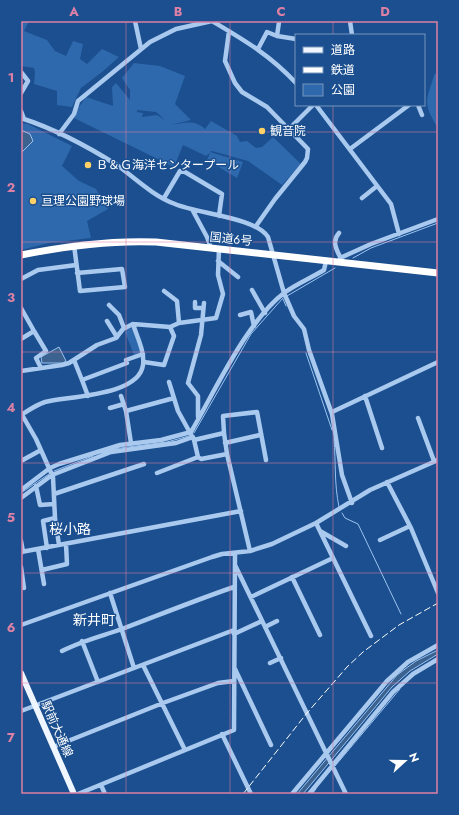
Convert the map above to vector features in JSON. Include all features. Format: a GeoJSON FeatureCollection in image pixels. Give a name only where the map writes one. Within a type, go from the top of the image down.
{"type":"FeatureCollection","features":[{"type":"Feature","properties":{"kind":"highway","name":"国道6号"},"geometry":{"type":"LineString","coordinates":[[21,255],[74,245],[141,242],[272,254],[326,261],[341,260],[438,273]]}},
{"type":"Feature","properties":{"kind":"main road","name":"駅前大通線"},"geometry":{"type":"LineString","coordinates":[[21,673],[74,794]]}},
{"type":"Feature","properties":{"kind":"street"},"geometry":{"type":"LineString","coordinates":[[135,21],[141,49]]}},
{"type":"Feature","properties":{"kind":"street"},"geometry":{"type":"LineString","coordinates":[[60,134],[74,114],[78,101],[141,49],[160,36],[176,29],[212,21],[258,49],[278,64],[295,82]]}},
{"type":"Feature","properties":{"kind":"street"},"geometry":{"type":"LineString","coordinates":[[350,21],[352,34]]}},
{"type":"Feature","properties":{"kind":"street"},"geometry":{"type":"LineString","coordinates":[[277,36],[280,22]]}},
{"type":"Feature","properties":{"kind":"street"},"geometry":{"type":"LineString","coordinates":[[229,31],[225,61],[235,83],[242,92],[267,107],[305,144],[308,149],[307,158],[256,226]]}},
{"type":"Feature","properties":{"kind":"street"},"geometry":{"type":"LineString","coordinates":[[258,49],[267,32],[277,36],[295,39]]}},
{"type":"Feature","properties":{"kind":"street"},"geometry":{"type":"LineString","coordinates":[[21,72],[28,80],[21,93]]}},
{"type":"Feature","properties":{"kind":"street"},"geometry":{"type":"LineString","coordinates":[[289,129],[312,106]]}},
{"type":"Feature","properties":{"kind":"street"},"geometry":{"type":"LineString","coordinates":[[317,106],[391,204],[399,234]]}},
{"type":"Feature","properties":{"kind":"street"},"geometry":{"type":"LineString","coordinates":[[350,149],[409,106]]}},
{"type":"Feature","properties":{"kind":"street"},"geometry":{"type":"LineString","coordinates":[[418,106],[422,115]]}},
{"type":"Feature","properties":{"kind":"street"},"geometry":{"type":"LineString","coordinates":[[21,111],[22,119],[60,134],[103,156],[170,203],[256,226],[265,232],[268,237],[284,293],[294,316],[304,329],[309,350],[332,412],[342,475],[352,503]]}},
{"type":"Feature","properties":{"kind":"street"},"geometry":{"type":"LineString","coordinates":[[164,198],[180,171],[185,172],[222,194],[219,216]]}},
{"type":"Feature","properties":{"kind":"street"},"geometry":{"type":"LineString","coordinates":[[362,198],[377,186]]}},
{"type":"Feature","properties":{"kind":"street"},"geometry":{"type":"LineString","coordinates":[[193,210],[211,248]]}},
{"type":"Feature","properties":{"kind":"street"},"geometry":{"type":"LineString","coordinates":[[339,233],[334,242],[341,260],[371,244],[438,219]]}},
{"type":"Feature","properties":{"kind":"street"},"geometry":{"type":"LineString","coordinates":[[74,245],[77,273],[80,292],[125,287],[122,269],[77,273]]}},
{"type":"Feature","properties":{"kind":"street"},"geometry":{"type":"LineString","coordinates":[[21,371],[62,365],[74,360],[97,345],[117,337],[124,328],[133,324],[144,323],[170,327],[179,323],[204,321],[216,318],[223,294],[218,275],[219,249]]}},
{"type":"Feature","properties":{"kind":"street"},"geometry":{"type":"LineString","coordinates":[[218,261],[238,277]]}},
{"type":"Feature","properties":{"kind":"street"},"geometry":{"type":"LineString","coordinates":[[21,490],[50,468],[101,450],[131,443],[161,440],[190,432],[254,326],[284,293],[324,270],[326,261]]}},
{"type":"Feature","properties":{"kind":"street"},"geometry":{"type":"LineString","coordinates":[[21,279],[38,270],[76,265]]}},
{"type":"Feature","properties":{"kind":"street"},"geometry":{"type":"LineString","coordinates":[[252,290],[265,313]]}},
{"type":"Feature","properties":{"kind":"street"},"geometry":{"type":"LineString","coordinates":[[164,291],[177,301],[179,323]]}},
{"type":"Feature","properties":{"kind":"street"},"geometry":{"type":"LineString","coordinates":[[195,302],[195,308],[203,305],[204,321],[202,335],[188,383],[198,396],[198,418]]}},
{"type":"Feature","properties":{"kind":"street"},"geometry":{"type":"LineString","coordinates":[[109,305],[119,315],[124,328]]}},
{"type":"Feature","properties":{"kind":"street"},"geometry":{"type":"LineString","coordinates":[[21,308],[46,352],[36,358],[41,368]]}},
{"type":"Feature","properties":{"kind":"street"},"geometry":{"type":"LineString","coordinates":[[240,315],[251,312],[254,326]]}},
{"type":"Feature","properties":{"kind":"street"},"geometry":{"type":"LineString","coordinates":[[107,321],[117,337]]}},
{"type":"Feature","properties":{"kind":"street"},"geometry":{"type":"LineString","coordinates":[[60,545],[55,518],[54,494],[50,468],[42,450],[21,414],[43,403],[96,395],[132,382],[142,373],[144,362],[143,354],[133,324]]}},
{"type":"Feature","properties":{"kind":"street"},"geometry":{"type":"LineString","coordinates":[[144,362],[164,364],[174,336],[170,327]]}},
{"type":"Feature","properties":{"kind":"street"},"geometry":{"type":"LineString","coordinates":[[21,339],[34,331]]}},
{"type":"Feature","properties":{"kind":"street"},"geometry":{"type":"LineString","coordinates":[[82,380],[127,363],[126,360],[143,354]]}},
{"type":"Feature","properties":{"kind":"street"},"geometry":{"type":"LineString","coordinates":[[74,360],[88,396]]}},
{"type":"Feature","properties":{"kind":"street"},"geometry":{"type":"LineString","coordinates":[[332,412],[438,362]]}},
{"type":"Feature","properties":{"kind":"street"},"geometry":{"type":"LineString","coordinates":[[169,382],[178,411],[194,438],[198,457]]}},
{"type":"Feature","properties":{"kind":"street"},"geometry":{"type":"LineString","coordinates":[[121,396],[126,411],[131,443]]}},
{"type":"Feature","properties":{"kind":"street"},"geometry":{"type":"LineString","coordinates":[[365,396],[382,448]]}},
{"type":"Feature","properties":{"kind":"street"},"geometry":{"type":"LineString","coordinates":[[126,411],[174,398]]}},
{"type":"Feature","properties":{"kind":"street"},"geometry":{"type":"LineString","coordinates":[[110,408],[124,404]]}},
{"type":"Feature","properties":{"kind":"street"},"geometry":{"type":"LineString","coordinates":[[250,551],[227,454],[222,416],[257,412],[260,435],[266,460]]}},
{"type":"Feature","properties":{"kind":"street"},"geometry":{"type":"LineString","coordinates":[[21,625],[212,557],[250,551],[272,544],[316,523],[352,503],[370,490],[436,461],[418,418]]}},
{"type":"Feature","properties":{"kind":"street"},"geometry":{"type":"LineString","coordinates":[[21,498],[52,475],[111,452],[176,443],[194,438],[224,434]]}},
{"type":"Feature","properties":{"kind":"street"},"geometry":{"type":"LineString","coordinates":[[225,443],[260,435]]}},
{"type":"Feature","properties":{"kind":"street"},"geometry":{"type":"LineString","coordinates":[[21,460],[42,450]]}},
{"type":"Feature","properties":{"kind":"street"},"geometry":{"type":"LineString","coordinates":[[157,473],[198,457],[201,459],[227,454]]}},
{"type":"Feature","properties":{"kind":"street"},"geometry":{"type":"LineString","coordinates":[[54,494],[144,464]]}},
{"type":"Feature","properties":{"kind":"street"},"geometry":{"type":"LineString","coordinates":[[387,482],[410,526],[438,593]]}},
{"type":"Feature","properties":{"kind":"street"},"geometry":{"type":"LineString","coordinates":[[36,486],[40,505],[54,504]]}},
{"type":"Feature","properties":{"kind":"street"},"geometry":{"type":"LineString","coordinates":[[21,541],[22,552],[241,511]]}},
{"type":"Feature","properties":{"kind":"street"},"geometry":{"type":"LineString","coordinates":[[47,548],[43,521],[55,518]]}},
{"type":"Feature","properties":{"kind":"street"},"geometry":{"type":"LineString","coordinates":[[316,523],[372,636]]}},
{"type":"Feature","properties":{"kind":"street"},"geometry":{"type":"LineString","coordinates":[[380,540],[410,526]]}},
{"type":"Feature","properties":{"kind":"street"},"geometry":{"type":"LineString","coordinates":[[320,530],[346,546]]}},
{"type":"Feature","properties":{"kind":"street"},"geometry":{"type":"LineString","coordinates":[[42,570],[67,564],[66,544]]}},
{"type":"Feature","properties":{"kind":"street"},"geometry":{"type":"LineString","coordinates":[[38,549],[44,584]]}},
{"type":"Feature","properties":{"kind":"street"},"geometry":{"type":"LineString","coordinates":[[78,794],[234,730],[234,553]]}},
{"type":"Feature","properties":{"kind":"street"},"geometry":{"type":"LineString","coordinates":[[251,597],[333,558]]}},
{"type":"Feature","properties":{"kind":"street"},"geometry":{"type":"LineString","coordinates":[[234,563],[346,794]]}},
{"type":"Feature","properties":{"kind":"street"},"geometry":{"type":"LineString","coordinates":[[21,567],[24,588]]}},
{"type":"Feature","properties":{"kind":"street"},"geometry":{"type":"LineString","coordinates":[[292,577],[320,635]]}},
{"type":"Feature","properties":{"kind":"street"},"geometry":{"type":"LineString","coordinates":[[62,651],[82,641],[121,629],[157,614],[234,587]]}},
{"type":"Feature","properties":{"kind":"street"},"geometry":{"type":"LineString","coordinates":[[110,593],[134,668]]}},
{"type":"Feature","properties":{"kind":"street"},"geometry":{"type":"LineString","coordinates":[[21,711],[262,621]]}},
{"type":"Feature","properties":{"kind":"street"},"geometry":{"type":"LineString","coordinates":[[265,627],[277,621]]}},
{"type":"Feature","properties":{"kind":"street"},"geometry":{"type":"LineString","coordinates":[[82,641],[98,682]]}},
{"type":"Feature","properties":{"kind":"street"},"geometry":{"type":"LineString","coordinates":[[292,794],[327,754],[387,680],[408,662],[438,645]]}},
{"type":"Feature","properties":{"kind":"street"},"geometry":{"type":"LineString","coordinates":[[270,664],[281,658]]}},
{"type":"Feature","properties":{"kind":"street"},"geometry":{"type":"LineString","coordinates":[[309,794],[393,692],[413,674],[438,659]]}},
{"type":"Feature","properties":{"kind":"street"},"geometry":{"type":"LineString","coordinates":[[143,665],[185,750]]}},
{"type":"Feature","properties":{"kind":"street"},"geometry":{"type":"LineString","coordinates":[[234,668],[271,745]]}},
{"type":"Feature","properties":{"kind":"street"},"geometry":{"type":"LineString","coordinates":[[53,747],[163,703],[218,683],[234,681]]}},
{"type":"Feature","properties":{"kind":"street"},"geometry":{"type":"LineString","coordinates":[[222,734],[251,794]]}},
{"type":"Feature","properties":{"kind":"street"},"geometry":{"type":"LineString","coordinates":[[100,785],[105,794]]}},
{"type":"Feature","properties":{"kind":"green space"},"geometry":{"type":"Polygon","coordinates":[[[21,21],[29,21],[24,31],[47,40],[55,51],[66,56],[73,41],[83,44],[80,59],[87,64],[102,49],[119,57],[81,88],[72,107],[57,105],[57,91],[34,84],[34,68],[21,66],[21,21]]]}},
{"type":"Feature","properties":{"kind":"green space"},"geometry":{"type":"Polygon","coordinates":[[[134,63],[160,66],[185,76],[175,104],[191,120],[170,125],[193,123],[205,129],[211,121],[237,136],[240,142],[247,141],[256,148],[262,147],[273,137],[301,164],[282,185],[248,161],[212,151],[210,152],[243,162],[237,178],[207,160],[210,153],[206,156],[183,145],[174,167],[74,118],[86,97],[113,106],[112,87],[116,83],[130,100],[130,90],[122,78],[134,63]],[[137,110],[137,112],[143,113],[142,117],[157,115],[165,120],[156,112],[137,110]]]}},
{"type":"Feature","properties":{"kind":"green space"},"geometry":{"type":"Polygon","coordinates":[[[435,73],[438,76],[438,128],[430,112],[427,101],[435,73]]]}},
{"type":"Feature","properties":{"kind":"green space"},"geometry":{"type":"Polygon","coordinates":[[[21,123],[28,124],[72,146],[62,166],[79,181],[96,189],[108,209],[87,221],[91,238],[49,243],[21,250],[21,123]]]}},
{"type":"Feature","properties":{"kind":"green space"},"geometry":{"type":"Polygon","coordinates":[[[132,328],[141,353],[134,355],[125,332],[127,329],[132,328]]]}},
{"type":"Feature","properties":{"kind":"shaded area"},"geometry":{"type":"Polygon","coordinates":[[[21,130],[30,134],[33,141],[21,153],[21,130]]]}},
{"type":"Feature","properties":{"kind":"shaded area"},"geometry":{"type":"Polygon","coordinates":[[[59,347],[66,361],[63,363],[42,363],[41,357],[59,347]]]}},
{"type":"Feature","properties":{"kind":"shaded area"},"geometry":{"type":"Polygon","coordinates":[[[438,650],[438,654],[410,671],[392,687],[303,794],[297,794],[397,675],[416,661],[438,650]]]}},
{"type":"Feature","properties":{"kind":"waterway"},"geometry":{"type":"LineString","coordinates":[[353,258],[371,248],[438,223]]}},
{"type":"Feature","properties":{"kind":"waterway"},"geometry":{"type":"LineString","coordinates":[[287,296],[335,268]]}},
{"type":"Feature","properties":{"kind":"waterway"},"geometry":{"type":"LineString","coordinates":[[194,433],[251,334],[283,298]]}},
{"type":"Feature","properties":{"kind":"waterway"},"geometry":{"type":"LineString","coordinates":[[283,299],[286,306]]}},
{"type":"Feature","properties":{"kind":"waterway"},"geometry":{"type":"LineString","coordinates":[[306,353],[332,430]]}},
{"type":"Feature","properties":{"kind":"waterway"},"geometry":{"type":"LineString","coordinates":[[113,449],[167,442],[189,436]]}},
{"type":"Feature","properties":{"kind":"waterway"},"geometry":{"type":"LineString","coordinates":[[334,439],[337,498],[339,507]]}},
{"type":"Feature","properties":{"kind":"waterway"},"geometry":{"type":"LineString","coordinates":[[54,471],[93,456]]}},
{"type":"Feature","properties":{"kind":"waterway"},"geometry":{"type":"LineString","coordinates":[[21,493],[49,474]]}},
{"type":"Feature","properties":{"kind":"waterway"},"geometry":{"type":"LineString","coordinates":[[342,513],[345,518],[358,524],[401,614]]}},
{"type":"Feature","properties":{"kind":"waterway"},"geometry":{"type":"LineString","coordinates":[[335,766],[400,689]]}},
{"type":"Feature","properties":{"kind":"waterway"},"geometry":{"type":"LineString","coordinates":[[312,794],[316,789]]}},
{"type":"Feature","properties":{"kind":"railway"},"geometry":{"type":"LineString","coordinates":[[243,794],[307,713],[347,667],[363,652],[399,625],[438,603]]}},
{"type":"Feature","properties":{"kind":"place","name":"観音院"},"geometry":{"type":"Point","coordinates":[262,131]}},
{"type":"Feature","properties":{"kind":"place","name":"Ｂ＆Ｇ海洋センタープール"},"geometry":{"type":"Point","coordinates":[88,165]}},
{"type":"Feature","properties":{"kind":"place","name":"亘理公園野球場"},"geometry":{"type":"Point","coordinates":[33,201]}},
{"type":"Feature","properties":{"kind":"district","name":"桜小路"},"geometry":{"type":"Point","coordinates":[70,529]}},
{"type":"Feature","properties":{"kind":"district","name":"新井町"},"geometry":{"type":"Point","coordinates":[94,620]}}]}
